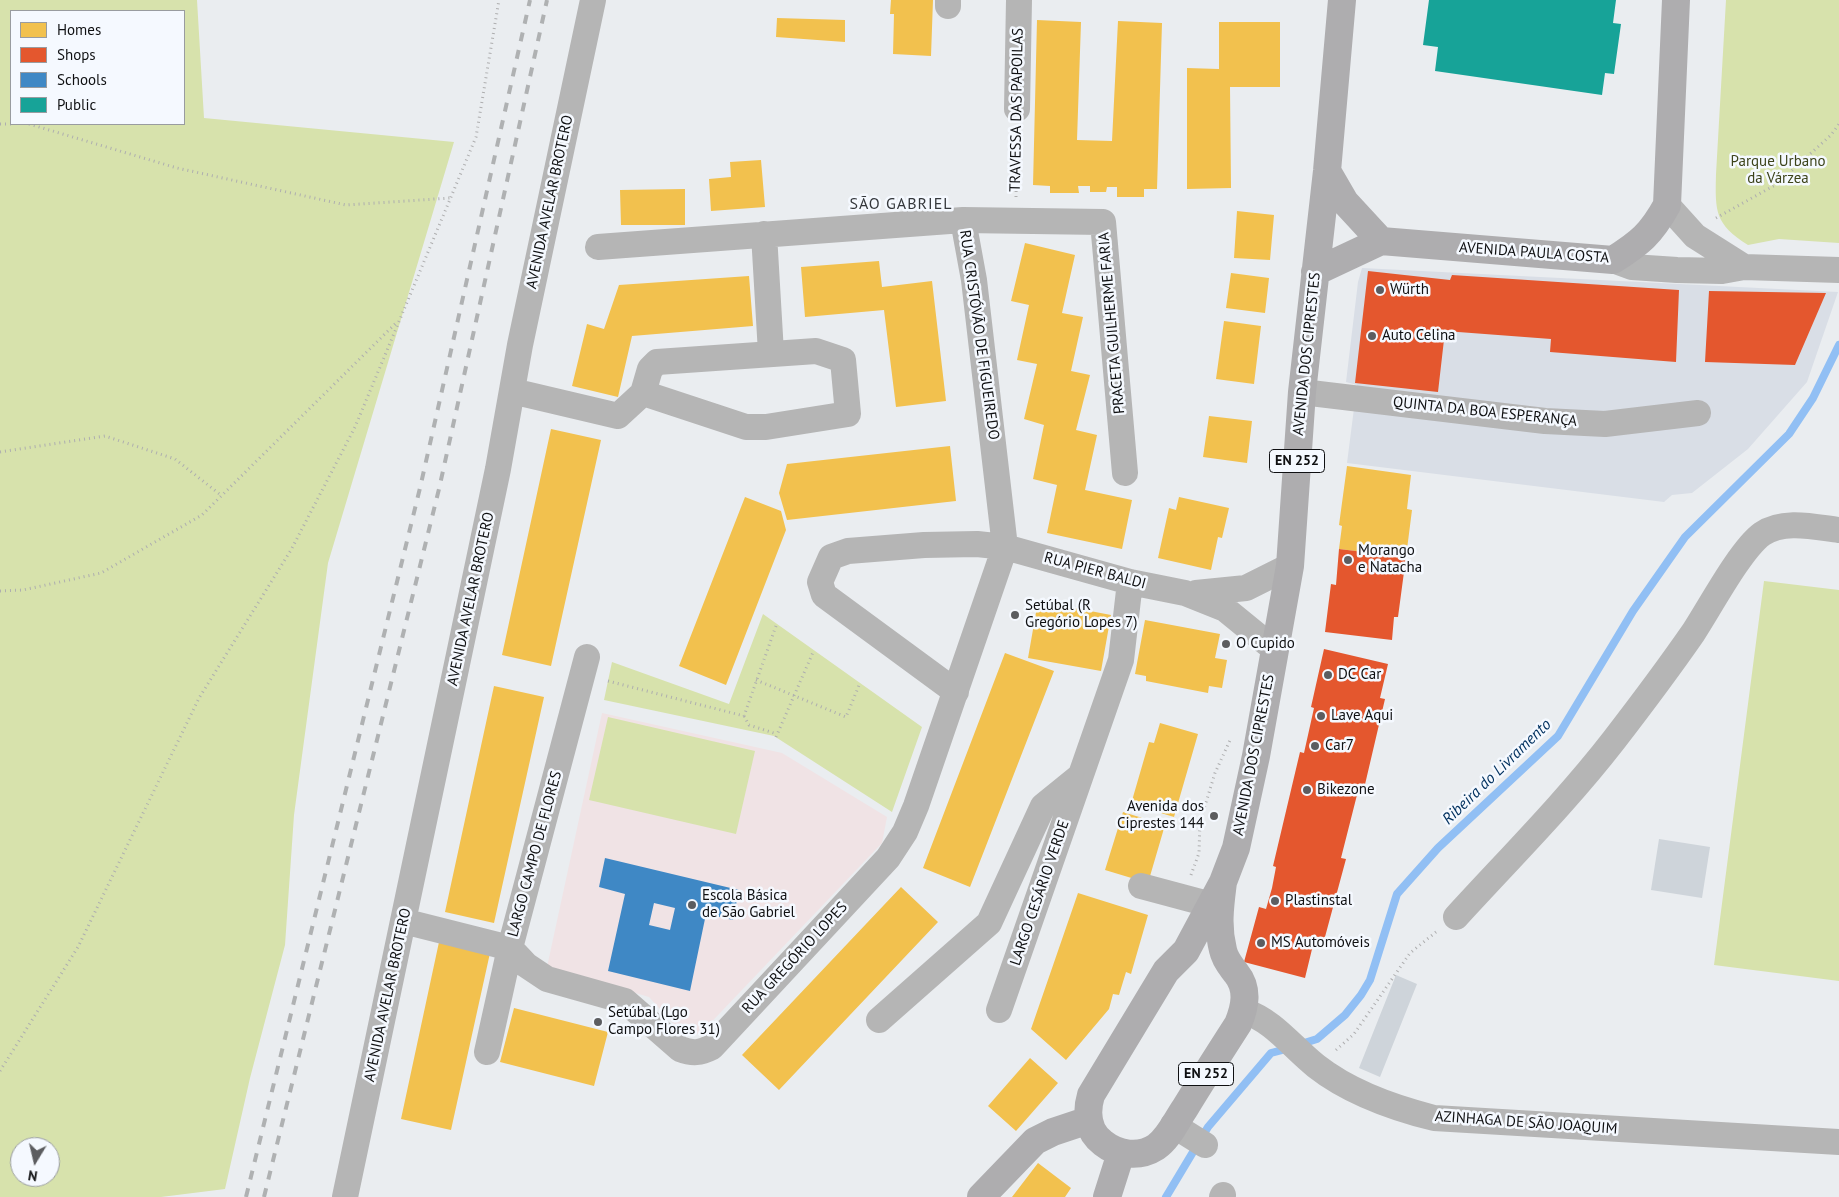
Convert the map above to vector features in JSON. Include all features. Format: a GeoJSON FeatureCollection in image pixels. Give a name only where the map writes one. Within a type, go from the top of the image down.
{"type":"FeatureCollection","features":[{"type":"Feature","properties":{"kind":"main road","name":"AVENIDA DOS CIPRESTES"},"geometry":{"type":"LineString","coordinates":[[1088,1120],[1090,1095],[1163,976],[1186,951],[1217,893],[1234,854],[1290,566],[1302,392],[1327,171],[1342,0]]}},
{"type":"Feature","properties":{"kind":"main road","name":"AVENIDA PAULA COSTA"},"geometry":{"type":"LineString","coordinates":[[1381,241],[1613,260],[1641,243],[1654,228],[1667,205],[1676,0]]}},
{"type":"Feature","properties":{"kind":"main road"},"geometry":{"type":"LineString","coordinates":[[1315,272],[1381,241],[1345,202],[1327,171]]}},
{"type":"Feature","properties":{"kind":"main road","name":"AVENIDA DOS CIPRESTES"},"geometry":{"type":"LineString","coordinates":[[1217,893],[1218,920],[1224,953],[1229,965],[1243,986],[1244,1011]]}},
{"type":"Feature","properties":{"kind":"main road"},"geometry":{"type":"LineString","coordinates":[[1174,964],[1183,958],[1205,955],[1229,965]]}},
{"type":"Feature","properties":{"kind":"main road","name":"EN 252"},"geometry":{"type":"LineString","coordinates":[[1121,1153],[1133,1155],[1155,1148],[1164,1140],[1189,1135],[1244,1011]]}},
{"type":"Feature","properties":{"kind":"main road"},"geometry":{"type":"LineString","coordinates":[[981,1197],[1035,1141],[1088,1120],[1100,1141],[1110,1149],[1121,1153],[1107,1197]]}},
{"type":"Feature","properties":{"kind":"street","name":"AVENIDA AVELAR BROTERO"},"geometry":{"type":"LineString","coordinates":[[345,1197],[593,0]]}},
{"type":"Feature","properties":{"kind":"street","name":"TRAVESSA DAS PAPOILAS"},"geometry":{"type":"LineString","coordinates":[[1017,109],[1019,0]]}},
{"type":"Feature","properties":{"kind":"street"},"geometry":{"type":"LineString","coordinates":[[1667,205],[1695,236],[1744,266]]}},
{"type":"Feature","properties":{"kind":"street","name":"PRACETA GUILHERME FARIA"},"geometry":{"type":"LineString","coordinates":[[963,220],[1103,222],[1125,474]]}},
{"type":"Feature","properties":{"kind":"street","name":"RUA CRISTÓVÃO DE FIGUEIREDO"},"geometry":{"type":"LineString","coordinates":[[598,247],[963,220],[975,289],[1005,547]]}},
{"type":"Feature","properties":{"kind":"street"},"geometry":{"type":"LineString","coordinates":[[764,234],[771,353]]}},
{"type":"Feature","properties":{"kind":"street"},"geometry":{"type":"LineString","coordinates":[[1613,260],[1632,267],[1722,272],[1744,266],[1839,270]]}},
{"type":"Feature","properties":{"kind":"street"},"geometry":{"type":"LineString","coordinates":[[512,391],[618,416],[643,393],[650,369],[657,362],[816,351],[843,360],[848,414],[766,427],[746,427],[643,393]]}},
{"type":"Feature","properties":{"kind":"street","name":"QUINTA DA BOA ESPERANÇA"},"geometry":{"type":"LineString","coordinates":[[1302,392],[1545,421],[1605,424],[1698,413]]}},
{"type":"Feature","properties":{"kind":"street"},"geometry":{"type":"LineString","coordinates":[[1456,917],[1566,797],[1614,740],[1692,634],[1749,547],[1762,534],[1775,528],[1793,525],[1839,530]]}},
{"type":"Feature","properties":{"kind":"street","name":"RUA PIER BALDI"},"geometry":{"type":"LineString","coordinates":[[956,692],[824,595],[820,582],[832,558],[848,551],[950,544],[1005,547],[1130,582],[1185,593],[1225,609],[1274,649]]}},
{"type":"Feature","properties":{"kind":"street","name":"RUA GREGÓRIO LOPES"},"geometry":{"type":"LineString","coordinates":[[510,948],[526,965],[547,979],[626,1001],[680,1048],[690,1053],[700,1053],[712,1047],[888,858],[905,832],[956,692],[1005,547]]}},
{"type":"Feature","properties":{"kind":"street","name":"RUA PIER BALDI"},"geometry":{"type":"LineString","coordinates":[[1185,593],[1238,591],[1256,585],[1290,566]]}},
{"type":"Feature","properties":{"kind":"street","name":"LARGO CESÁRIO VERDE"},"geometry":{"type":"LineString","coordinates":[[999,1010],[1121,660],[1130,582]]}},
{"type":"Feature","properties":{"kind":"street","name":"LARGO CAMPO DE FLORES"},"geometry":{"type":"LineString","coordinates":[[487,1052],[510,948],[587,658]]}},
{"type":"Feature","properties":{"kind":"street","name":"LARGO CESÁRIO VERDE"},"geometry":{"type":"LineString","coordinates":[[879,1020],[989,923],[1043,806],[1080,776]]}},
{"type":"Feature","properties":{"kind":"street"},"geometry":{"type":"LineString","coordinates":[[1141,886],[1184,896],[1217,893]]}},
{"type":"Feature","properties":{"kind":"street"},"geometry":{"type":"LineString","coordinates":[[403,921],[510,948]]}},
{"type":"Feature","properties":{"kind":"street","name":"AZINHAGA DE SÃO JOAQUIM"},"geometry":{"type":"LineString","coordinates":[[1244,1011],[1266,1021],[1317,1067],[1372,1099],[1434,1118],[1839,1142]]}},
{"type":"Feature","properties":{"kind":"path"},"geometry":{"type":"LineString","coordinates":[[0,1071],[78,947],[199,698],[292,550],[356,427],[476,138],[499,0]]}},
{"type":"Feature","properties":{"kind":"path","name":"TRAVESSA DAS PAPOILAS"},"geometry":{"type":"LineString","coordinates":[[1016,220],[1017,109]]}},
{"type":"Feature","properties":{"kind":"path"},"geometry":{"type":"LineString","coordinates":[[1713,220],[1777,184],[1831,135],[1839,124]]}},
{"type":"Feature","properties":{"kind":"path"},"geometry":{"type":"LineString","coordinates":[[32,125],[177,168],[346,205],[450,198]]}},
{"type":"Feature","properties":{"kind":"path"},"geometry":{"type":"LineString","coordinates":[[0,591],[23,590],[101,573],[202,515],[400,318]]}},
{"type":"Feature","properties":{"kind":"path"},"geometry":{"type":"LineString","coordinates":[[0,452],[105,436],[175,459],[222,496]]}},
{"type":"Feature","properties":{"kind":"path"},"geometry":{"type":"LineString","coordinates":[[744,716],[777,624]]}},
{"type":"Feature","properties":{"kind":"path"},"geometry":{"type":"LineString","coordinates":[[608,681],[744,716],[749,725],[776,735],[814,650]]}},
{"type":"Feature","properties":{"kind":"path"},"geometry":{"type":"LineString","coordinates":[[756,680],[846,717],[860,683]]}},
{"type":"Feature","properties":{"kind":"path"},"geometry":{"type":"LineString","coordinates":[[1184,896],[1199,853],[1200,822],[1215,773],[1233,733]]}},
{"type":"Feature","properties":{"kind":"path"},"geometry":{"type":"LineString","coordinates":[[1317,1067],[1354,1034],[1410,953],[1456,917]]}},
{"type":"Feature","properties":{"kind":"shaded area"},"geometry":{"type":"Polygon","coordinates":[[[1362,268],[1838,292],[1807,382],[1748,449],[1692,493],[1672,495],[1664,502],[1347,463],[1357,385],[1346,382],[1358,282],[1362,268]]]}},
{"type":"Feature","properties":{"kind":"shaded area","name":"Escola Básica de São Gabriel"},"geometry":{"type":"Polygon","coordinates":[[[602,713],[782,753],[887,817],[882,843],[700,1034],[682,1033],[649,997],[547,967],[602,713]]]}},
{"type":"Feature","properties":{"kind":"green space"},"geometry":{"type":"Polygon","coordinates":[[[0,0],[197,0],[204,118],[454,142],[328,563],[294,815],[285,945],[250,1078],[225,1189],[161,1197],[0,1197],[0,0]]]}},
{"type":"Feature","properties":{"kind":"green space","name":"Parque Urbano da Várzea"},"geometry":{"type":"Polygon","coordinates":[[[1726,0],[1839,0],[1839,243],[1779,239],[1748,245],[1729,230],[1719,216],[1716,198],[1716,174],[1726,0]]]}},
{"type":"Feature","properties":{"kind":"green space"},"geometry":{"type":"Polygon","coordinates":[[[1764,581],[1839,590],[1839,981],[1714,965],[1764,581]]]}},
{"type":"Feature","properties":{"kind":"green space"},"geometry":{"type":"Polygon","coordinates":[[[763,614],[922,727],[892,812],[774,736],[604,700],[612,662],[729,704],[763,614]]]}},
{"type":"Feature","properties":{"kind":"green space"},"geometry":{"type":"Polygon","coordinates":[[[608,717],[755,751],[736,834],[589,800],[608,717]]]}},
{"type":"Feature","properties":{"kind":"building: Homes"},"geometry":{"type":"Polygon","coordinates":[[[891,0],[933,0],[931,56],[893,54],[894,14],[890,14],[891,0]]]}},
{"type":"Feature","properties":{"kind":"building: Homes"},"geometry":{"type":"Polygon","coordinates":[[[777,18],[845,20],[845,42],[776,37],[777,18]]]}},
{"type":"Feature","properties":{"kind":"building: Homes"},"geometry":{"type":"Polygon","coordinates":[[[1037,20],[1081,22],[1077,140],[1112,141],[1118,21],[1162,23],[1157,189],[1144,189],[1144,197],[1117,197],[1117,187],[1107,187],[1106,192],[1090,192],[1090,186],[1078,186],[1079,193],[1050,193],[1050,186],[1033,185],[1037,20]]]}},
{"type":"Feature","properties":{"kind":"building: Homes"},"geometry":{"type":"Polygon","coordinates":[[[1219,22],[1280,22],[1280,87],[1230,87],[1231,188],[1187,189],[1187,68],[1219,69],[1219,22]]]}},
{"type":"Feature","properties":{"kind":"building: Homes"},"geometry":{"type":"Polygon","coordinates":[[[761,160],[765,207],[711,211],[709,179],[731,177],[730,162],[761,160]]]}},
{"type":"Feature","properties":{"kind":"building: Homes"},"geometry":{"type":"Polygon","coordinates":[[[685,189],[685,225],[621,225],[620,190],[685,189]]]}},
{"type":"Feature","properties":{"kind":"building: Homes"},"geometry":{"type":"Polygon","coordinates":[[[1237,211],[1274,215],[1270,260],[1234,258],[1237,211]]]}},
{"type":"Feature","properties":{"kind":"building: Homes"},"geometry":{"type":"Polygon","coordinates":[[[1025,243],[1075,255],[1062,313],[1083,317],[1071,371],[1090,375],[1076,430],[1097,435],[1085,490],[1132,500],[1122,549],[1047,533],[1057,485],[1033,479],[1044,425],[1024,419],[1037,364],[1017,360],[1029,305],[1011,301],[1025,243]]]}},
{"type":"Feature","properties":{"kind":"building: Homes"},"geometry":{"type":"Polygon","coordinates":[[[879,261],[882,287],[932,281],[946,401],[896,407],[884,310],[805,317],[801,267],[879,261]]]}},
{"type":"Feature","properties":{"kind":"building: Homes"},"geometry":{"type":"Polygon","coordinates":[[[1231,273],[1269,278],[1265,313],[1226,308],[1231,273]]]}},
{"type":"Feature","properties":{"kind":"building: Homes"},"geometry":{"type":"Polygon","coordinates":[[[749,276],[753,326],[632,336],[618,397],[572,386],[587,324],[604,329],[619,285],[749,276]]]}},
{"type":"Feature","properties":{"kind":"building: Homes"},"geometry":{"type":"Polygon","coordinates":[[[1224,321],[1261,326],[1254,384],[1216,379],[1224,321]]]}},
{"type":"Feature","properties":{"kind":"building: Homes"},"geometry":{"type":"Polygon","coordinates":[[[1209,416],[1252,421],[1247,463],[1203,457],[1209,416]]]}},
{"type":"Feature","properties":{"kind":"building: Homes"},"geometry":{"type":"Polygon","coordinates":[[[551,429],[601,440],[551,666],[502,655],[551,429]]]}},
{"type":"Feature","properties":{"kind":"building: Homes"},"geometry":{"type":"Polygon","coordinates":[[[950,446],[956,501],[787,520],[779,493],[787,464],[950,446]]]}},
{"type":"Feature","properties":{"kind":"building: Homes"},"geometry":{"type":"Polygon","coordinates":[[[1347,466],[1411,475],[1407,509],[1412,510],[1406,557],[1339,549],[1342,526],[1339,525],[1347,466]]]}},
{"type":"Feature","properties":{"kind":"building: Homes"},"geometry":{"type":"Polygon","coordinates":[[[745,497],[781,511],[786,530],[726,685],[679,666],[745,497]]]}},
{"type":"Feature","properties":{"kind":"building: Homes"},"geometry":{"type":"Polygon","coordinates":[[[1179,497],[1229,508],[1222,538],[1218,537],[1211,570],[1158,558],[1169,508],[1176,510],[1179,497]]]}},
{"type":"Feature","properties":{"kind":"building: Homes"},"geometry":{"type":"Polygon","coordinates":[[[1038,601],[1111,615],[1101,671],[1028,658],[1038,601]]]}},
{"type":"Feature","properties":{"kind":"building: Homes"},"geometry":{"type":"Polygon","coordinates":[[[1145,620],[1220,634],[1215,658],[1227,660],[1222,688],[1209,686],[1208,693],[1146,681],[1146,676],[1135,674],[1145,620]]]}},
{"type":"Feature","properties":{"kind":"building: Homes"},"geometry":{"type":"Polygon","coordinates":[[[1005,653],[1054,671],[970,887],[923,868],[1005,653]]]}},
{"type":"Feature","properties":{"kind":"building: Homes"},"geometry":{"type":"Polygon","coordinates":[[[494,686],[544,697],[494,923],[445,912],[494,686]]]}},
{"type":"Feature","properties":{"kind":"building: Homes"},"geometry":{"type":"Polygon","coordinates":[[[1160,723],[1198,734],[1174,817],[1131,804],[1149,742],[1154,743],[1160,723]]]}},
{"type":"Feature","properties":{"kind":"building: Homes"},"geometry":{"type":"Polygon","coordinates":[[[1123,812],[1165,825],[1148,883],[1105,870],[1123,812]]]}},
{"type":"Feature","properties":{"kind":"building: Homes"},"geometry":{"type":"Polygon","coordinates":[[[901,887],[938,922],[779,1090],[742,1055],[901,887]]]}},
{"type":"Feature","properties":{"kind":"building: Homes"},"geometry":{"type":"Polygon","coordinates":[[[1078,893],[1148,915],[1131,974],[1126,972],[1119,995],[1113,994],[1109,1009],[1066,1060],[1031,1029],[1078,893]]]}},
{"type":"Feature","properties":{"kind":"building: Homes"},"geometry":{"type":"Polygon","coordinates":[[[439,942],[490,953],[451,1130],[401,1119],[439,942]]]}},
{"type":"Feature","properties":{"kind":"building: Homes"},"geometry":{"type":"Polygon","coordinates":[[[514,1008],[608,1032],[594,1086],[500,1062],[514,1008]]]}},
{"type":"Feature","properties":{"kind":"building: Homes"},"geometry":{"type":"Polygon","coordinates":[[[1030,1058],[1058,1083],[1016,1131],[988,1106],[1030,1058]]]}},
{"type":"Feature","properties":{"kind":"building: Homes"},"geometry":{"type":"Polygon","coordinates":[[[1038,1163],[1071,1188],[1065,1197],[1012,1197],[1038,1163]]]}},
{"type":"Feature","properties":{"kind":"building: Shops"},"geometry":{"type":"Polygon","coordinates":[[[1368,271],[1450,280],[1452,275],[1679,290],[1676,362],[1550,352],[1551,339],[1445,331],[1438,392],[1355,383],[1368,271]]]}},
{"type":"Feature","properties":{"kind":"building: Shops"},"geometry":{"type":"Polygon","coordinates":[[[1709,291],[1826,293],[1795,365],[1705,362],[1709,291]]]}},
{"type":"Feature","properties":{"kind":"building: Shops"},"geometry":{"type":"Polygon","coordinates":[[[1339,549],[1406,557],[1398,617],[1394,617],[1392,640],[1325,632],[1331,584],[1336,585],[1339,549]]]}},
{"type":"Feature","properties":{"kind":"building: Shops"},"geometry":{"type":"Polygon","coordinates":[[[1324,649],[1388,664],[1380,698],[1385,699],[1363,793],[1358,791],[1341,858],[1346,859],[1322,948],[1313,945],[1305,978],[1244,962],[1259,907],[1266,909],[1272,888],[1276,867],[1273,866],[1300,752],[1304,753],[1314,708],[1311,707],[1324,649]]]}},
{"type":"Feature","properties":{"kind":"building: Schools"},"geometry":{"type":"Polygon","coordinates":[[[605,858],[739,890],[733,920],[706,914],[690,991],[608,971],[625,894],[599,887],[605,858]],[[654,903],[649,925],[670,930],[675,908],[654,903]]]}},
{"type":"Feature","properties":{"kind":"building: Public"},"geometry":{"type":"Polygon","coordinates":[[[1429,0],[1616,0],[1613,23],[1621,24],[1614,74],[1605,73],[1602,95],[1435,71],[1438,47],[1423,45],[1429,0]]]}},
{"type":"Feature","properties":{"kind":"building: Other"},"geometry":{"type":"Polygon","coordinates":[[[1659,839],[1710,847],[1702,898],[1651,890],[1659,839]]]}},
{"type":"Feature","properties":{"kind":"building: Other"},"geometry":{"type":"Polygon","coordinates":[[[1396,975],[1417,984],[1380,1077],[1359,1068],[1396,975]]]}},
{"type":"Feature","properties":{"kind":"waterway","name":"Ribeira do Livramento"},"geometry":{"type":"LineString","coordinates":[[1301,1044],[1317,1039],[1345,1015],[1361,995],[1370,980],[1397,894],[1438,848],[1558,736],[1633,611],[1685,537],[1789,434],[1813,398],[1839,345]]}},
{"type":"Feature","properties":{"kind":"waterway","name":"Ribeira do Livramento"},"geometry":{"type":"LineString","coordinates":[[1166,1197],[1208,1127],[1271,1053],[1290,1048]]}},
{"type":"Feature","properties":{"kind":"railway"},"geometry":{"type":"LineString","coordinates":[[246,1197],[420,488],[530,0]]}},
{"type":"Feature","properties":{"kind":"railway"},"geometry":{"type":"LineString","coordinates":[[264,1197],[439,489],[547,0]]}},
{"type":"Feature","properties":{"kind":"place","name":"Würth"},"geometry":{"type":"Point","coordinates":[1380,290]}},
{"type":"Feature","properties":{"kind":"place","name":"Auto Celina"},"geometry":{"type":"Point","coordinates":[1372,336]}},
{"type":"Feature","properties":{"kind":"place","name":"Morango e Natacha"},"geometry":{"type":"Point","coordinates":[1348,560]}},
{"type":"Feature","properties":{"kind":"place","name":"Setúbal (R Gregório Lopes 7)"},"geometry":{"type":"Point","coordinates":[1015,615]}},
{"type":"Feature","properties":{"kind":"place","name":"O Cupido"},"geometry":{"type":"Point","coordinates":[1226,644]}},
{"type":"Feature","properties":{"kind":"place","name":"DC Car"},"geometry":{"type":"Point","coordinates":[1328,675]}},
{"type":"Feature","properties":{"kind":"place","name":"Lave Aqui"},"geometry":{"type":"Point","coordinates":[1321,716]}},
{"type":"Feature","properties":{"kind":"place","name":"Car7"},"geometry":{"type":"Point","coordinates":[1315,746]}},
{"type":"Feature","properties":{"kind":"place","name":"Bikezone"},"geometry":{"type":"Point","coordinates":[1307,790]}},
{"type":"Feature","properties":{"kind":"place","name":"Avenida dos Ciprestes 144"},"geometry":{"type":"Point","coordinates":[1214,816]}},
{"type":"Feature","properties":{"kind":"place","name":"Plastinstal"},"geometry":{"type":"Point","coordinates":[1275,901]}},
{"type":"Feature","properties":{"kind":"place","name":"Escola Básica de São Gabriel"},"geometry":{"type":"Point","coordinates":[692,905]}},
{"type":"Feature","properties":{"kind":"place","name":"MS Automóveis"},"geometry":{"type":"Point","coordinates":[1261,943]}},
{"type":"Feature","properties":{"kind":"place","name":"Setúbal (Lgo Campo Flores 31)"},"geometry":{"type":"Point","coordinates":[598,1022]}},
{"type":"Feature","properties":{"kind":"district","name":"SÃO GABRIEL"},"geometry":{"type":"Point","coordinates":[901,204]}}]}
